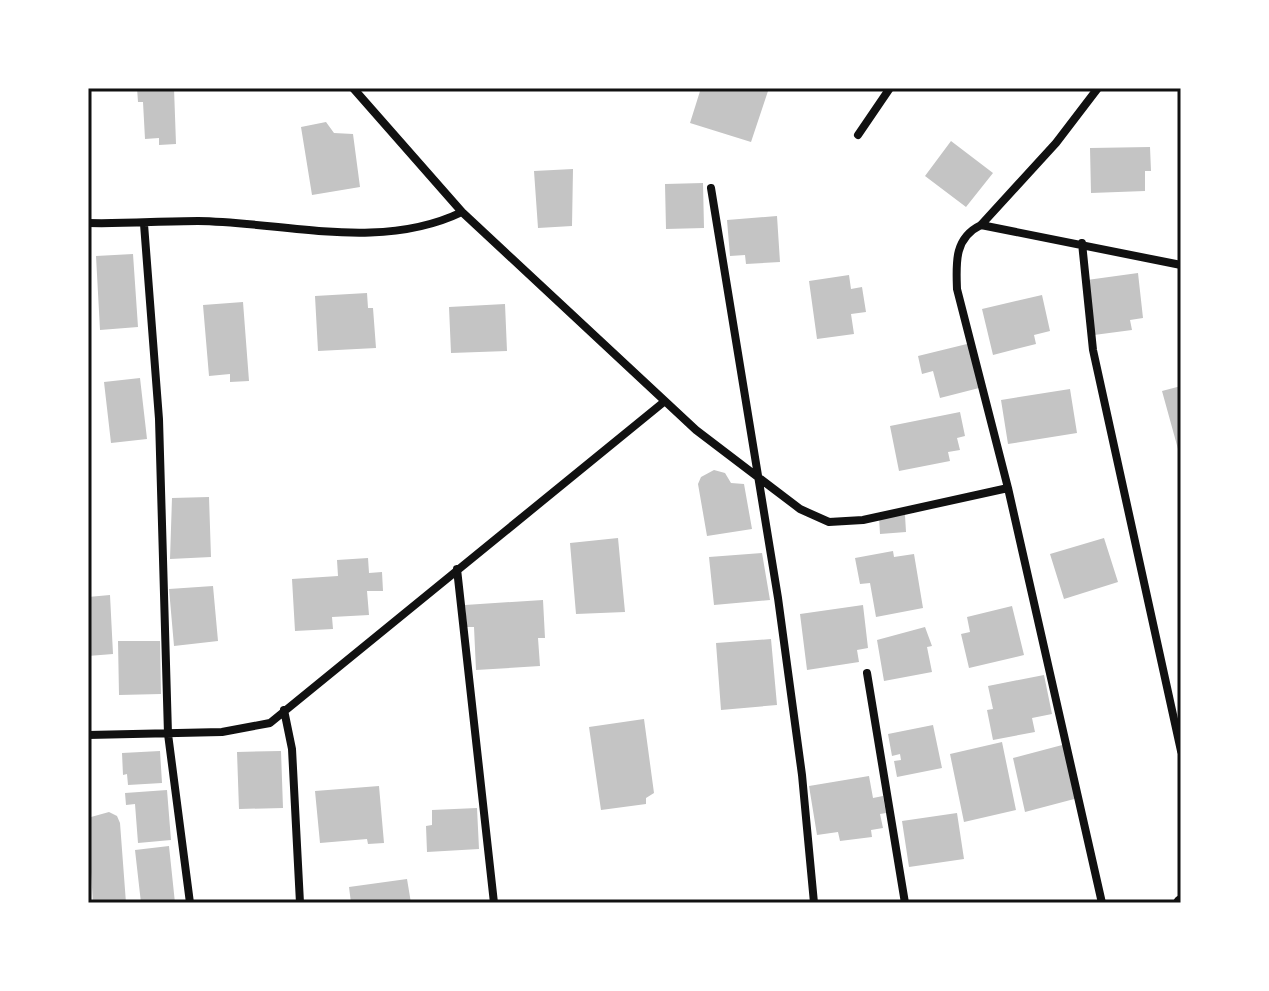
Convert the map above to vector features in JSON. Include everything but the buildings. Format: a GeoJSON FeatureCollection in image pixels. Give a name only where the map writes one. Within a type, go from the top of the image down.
{"type":"FeatureCollection","features":[{"type":"Feature","properties":{"kind":"street"},"geometry":{"type":"LineString","coordinates":[[353,88],[462,212],[665,401],[759,481],[819,520],[863,520],[1008,488]]}},
{"type":"Feature","properties":{"kind":"street"},"geometry":{"type":"LineString","coordinates":[[858,135],[890,88]]}},
{"type":"Feature","properties":{"kind":"street"},"geometry":{"type":"LineString","coordinates":[[1098,88],[1056,143],[981,225],[971,230],[960,243],[956,259],[957,289],[1008,488],[1102,903]]}},
{"type":"Feature","properties":{"kind":"street"},"geometry":{"type":"LineString","coordinates":[[711,188],[759,481],[802,775],[814,903]]}},
{"type":"Feature","properties":{"kind":"street"},"geometry":{"type":"LineString","coordinates":[[88,223],[196,221],[379,233],[429,225],[462,212]]}},
{"type":"Feature","properties":{"kind":"street"},"geometry":{"type":"LineString","coordinates":[[144,224],[159,419],[168,734],[190,903]]}},
{"type":"Feature","properties":{"kind":"street"},"geometry":{"type":"LineString","coordinates":[[981,225],[1181,265]]}},
{"type":"Feature","properties":{"kind":"street"},"geometry":{"type":"LineString","coordinates":[[1082,243],[1093,350],[1181,751]]}},
{"type":"Feature","properties":{"kind":"street"},"geometry":{"type":"LineString","coordinates":[[88,735],[168,734],[253,728],[270,723],[665,401]]}},
{"type":"Feature","properties":{"kind":"street"},"geometry":{"type":"LineString","coordinates":[[457,569],[494,903]]}},
{"type":"Feature","properties":{"kind":"street"},"geometry":{"type":"LineString","coordinates":[[867,673],[905,903]]}},
{"type":"Feature","properties":{"kind":"street"},"geometry":{"type":"LineString","coordinates":[[284,710],[292,749],[300,903]]}}]}
